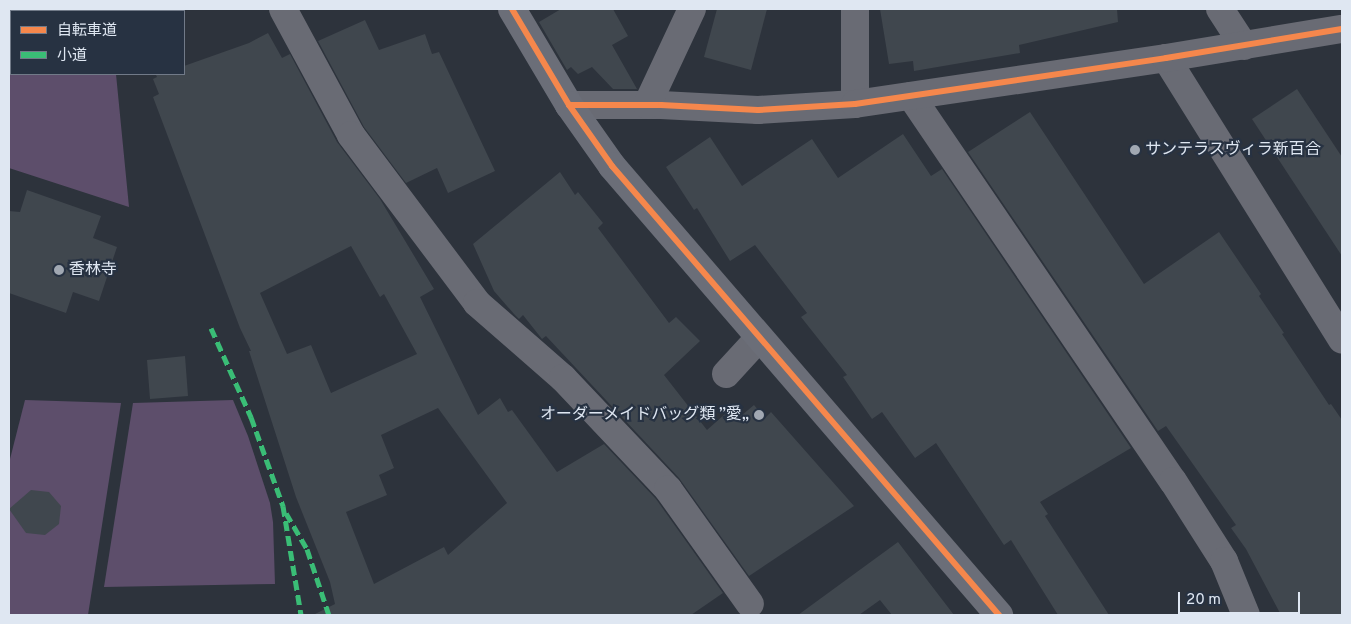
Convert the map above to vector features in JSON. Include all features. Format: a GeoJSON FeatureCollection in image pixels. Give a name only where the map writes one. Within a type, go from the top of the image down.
{"type":"FeatureCollection","features":[{"type":"Feature","properties":{"kind":"street"},"geometry":{"type":"LineString","coordinates":[[283,9],[351,135],[477,303],[563,378],[668,488],[750,604]]}},
{"type":"Feature","properties":{"kind":"street"},"geometry":{"type":"LineString","coordinates":[[512,9],[569,105],[612,166],[999,615]]}},
{"type":"Feature","properties":{"kind":"street"},"geometry":{"type":"LineString","coordinates":[[647,106],[692,9]]}},
{"type":"Feature","properties":{"kind":"street"},"geometry":{"type":"LineString","coordinates":[[855,9],[855,104]]}},
{"type":"Feature","properties":{"kind":"street"},"geometry":{"type":"LineString","coordinates":[[1220,9],[1244,46]]}},
{"type":"Feature","properties":{"kind":"street"},"geometry":{"type":"LineString","coordinates":[[569,105],[758,110],[855,104],[1244,46],[1342,28]]}},
{"type":"Feature","properties":{"kind":"street"},"geometry":{"type":"LineString","coordinates":[[1166,58],[1342,340]]}},
{"type":"Feature","properties":{"kind":"street"},"geometry":{"type":"LineString","coordinates":[[911,96],[1173,481],[1224,561],[1246,615]]}},
{"type":"Feature","properties":{"kind":"street"},"geometry":{"type":"LineString","coordinates":[[726,374],[759,338]]}},
{"type":"Feature","properties":{"kind":"shaded area"},"geometry":{"type":"Polygon","coordinates":[[[9,29],[10,75],[116,75],[129,207],[9,168],[9,29]]]}},
{"type":"Feature","properties":{"kind":"shaded area"},"geometry":{"type":"Polygon","coordinates":[[[25,400],[121,403],[88,615],[9,615],[9,463],[25,400]]]}},
{"type":"Feature","properties":{"kind":"shaded area"},"geometry":{"type":"Polygon","coordinates":[[[233,400],[248,436],[270,503],[273,522],[275,584],[104,587],[133,403],[233,400]]]}},
{"type":"Feature","properties":{"kind":"building"},"geometry":{"type":"Polygon","coordinates":[[[561,9],[613,9],[628,36],[612,45],[637,89],[613,89],[592,67],[578,74],[571,67],[567,70],[539,22],[561,9]]]}},
{"type":"Feature","properties":{"kind":"building"},"geometry":{"type":"Polygon","coordinates":[[[717,9],[767,9],[751,70],[704,57],[717,9]]]}},
{"type":"Feature","properties":{"kind":"building"},"geometry":{"type":"Polygon","coordinates":[[[880,9],[1117,9],[1118,22],[1019,45],[1020,53],[914,71],[913,61],[889,64],[880,9]]]}},
{"type":"Feature","properties":{"kind":"building"},"geometry":{"type":"Polygon","coordinates":[[[365,20],[379,50],[425,34],[432,54],[439,52],[495,171],[448,193],[437,168],[406,183],[364,127],[318,41],[365,20]]]}},
{"type":"Feature","properties":{"kind":"building"},"geometry":{"type":"Polygon","coordinates":[[[268,33],[282,58],[290,54],[337,142],[380,199],[434,289],[420,297],[478,415],[500,398],[508,412],[512,410],[557,472],[604,444],[656,499],[723,593],[691,615],[313,615],[335,604],[330,582],[296,497],[249,351],[251,351],[240,328],[153,97],[159,94],[153,79],[157,77],[156,75],[185,75],[185,66],[249,43],[268,33]],[[351,246],[260,293],[287,354],[311,345],[331,393],[417,354],[384,294],[380,297],[351,246]],[[438,408],[381,435],[394,468],[379,475],[387,495],[346,512],[374,584],[444,547],[448,555],[507,503],[438,408]]]}},
{"type":"Feature","properties":{"kind":"building"},"geometry":{"type":"Polygon","coordinates":[[[1297,89],[1342,157],[1342,256],[1252,119],[1297,89]]]}},
{"type":"Feature","properties":{"kind":"building"},"geometry":{"type":"Polygon","coordinates":[[[1030,112],[1144,284],[1219,232],[1261,294],[1259,296],[1284,333],[1282,334],[1329,405],[1331,404],[1342,420],[1342,615],[1281,615],[1246,549],[1231,528],[1236,525],[1166,426],[1158,431],[968,152],[1030,112]]]}},
{"type":"Feature","properties":{"kind":"building"},"geometry":{"type":"Polygon","coordinates":[[[903,134],[931,176],[942,169],[1131,448],[1040,502],[1048,514],[1045,516],[1109,615],[1058,615],[1011,540],[1004,545],[936,443],[915,458],[882,412],[872,419],[843,377],[847,375],[801,317],[807,313],[755,245],[730,261],[697,208],[694,210],[666,167],[710,137],[742,186],[812,139],[838,178],[903,134]]]}},
{"type":"Feature","properties":{"kind":"building"},"geometry":{"type":"Polygon","coordinates":[[[560,172],[575,195],[578,192],[603,223],[598,228],[669,323],[676,317],[700,341],[664,375],[707,430],[734,406],[742,415],[754,405],[765,418],[771,412],[854,506],[749,576],[679,478],[546,336],[542,339],[523,315],[519,319],[494,291],[473,244],[560,172]]]}},
{"type":"Feature","properties":{"kind":"building","name":"香林寺"},"geometry":{"type":"Polygon","coordinates":[[[27,190],[101,216],[93,238],[117,247],[99,301],[73,292],[66,313],[9,293],[9,211],[20,212],[27,190]]]}},
{"type":"Feature","properties":{"kind":"building"},"geometry":{"type":"Polygon","coordinates":[[[185,356],[188,396],[150,399],[147,360],[185,356]]]}},
{"type":"Feature","properties":{"kind":"building"},"geometry":{"type":"Polygon","coordinates":[[[31,490],[49,492],[61,506],[59,524],[45,535],[26,533],[9,509],[31,490]]]}},
{"type":"Feature","properties":{"kind":"building"},"geometry":{"type":"Polygon","coordinates":[[[898,542],[954,615],[892,615],[880,600],[859,615],[798,615],[898,542]]]}},
{"type":"Feature","properties":{"kind":"marked path"},"geometry":{"type":"LineString","coordinates":[[211,328],[251,417],[283,506],[301,615]]}},
{"type":"Feature","properties":{"kind":"marked path"},"geometry":{"type":"LineString","coordinates":[[286,513],[307,549],[329,615]]}},
{"type":"Feature","properties":{"kind":"cycle path"},"geometry":{"type":"LineString","coordinates":[[512,9],[569,105],[612,166],[999,615]]}},
{"type":"Feature","properties":{"kind":"cycle path"},"geometry":{"type":"LineString","coordinates":[[569,105],[661,105],[758,110],[855,104],[1166,58],[1342,29]]}},
{"type":"Feature","properties":{"kind":"place","name":"サンテラスヴィラ新百合"},"geometry":{"type":"Point","coordinates":[1135,150]}},
{"type":"Feature","properties":{"kind":"place","name":"香林寺"},"geometry":{"type":"Point","coordinates":[59,270]}},
{"type":"Feature","properties":{"kind":"place","name":"オーダーメイドバッグ類 ”愛„"},"geometry":{"type":"Point","coordinates":[759,415]}}]}
